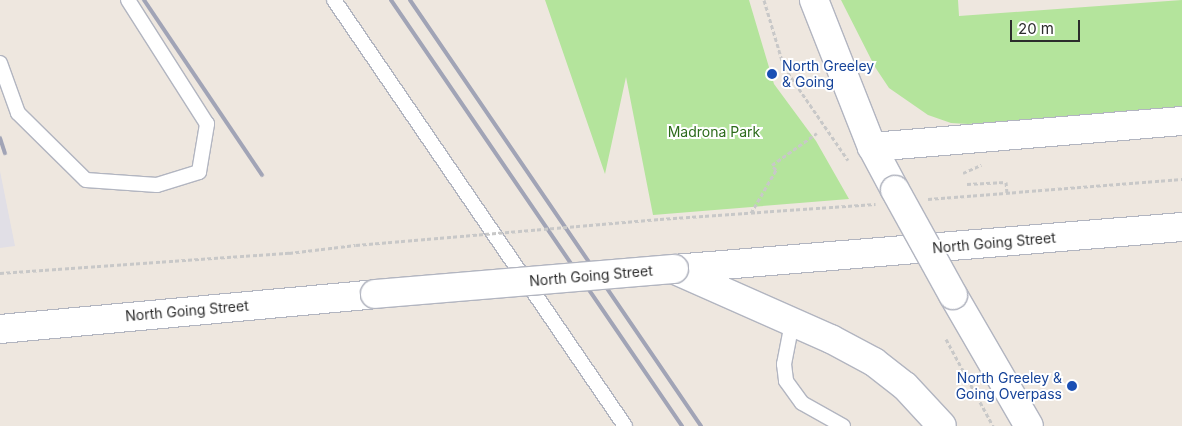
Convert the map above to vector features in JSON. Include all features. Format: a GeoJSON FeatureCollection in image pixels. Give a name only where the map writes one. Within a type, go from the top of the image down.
{"type":"FeatureCollection","features":[{"type":"Feature","properties":{"kind":"main road"},"geometry":{"type":"LineString","coordinates":[[814,0],[872,147],[953,295],[1029,426]]}},
{"type":"Feature","properties":{"kind":"main road"},"geometry":{"type":"LineString","coordinates":[[872,147],[1182,121]]}},
{"type":"Feature","properties":{"kind":"main road","name":"North Going Street"},"geometry":{"type":"LineString","coordinates":[[0,329],[375,294],[1182,227]]}},
{"type":"Feature","properties":{"kind":"main road"},"geometry":{"type":"LineString","coordinates":[[674,269],[874,362],[905,386],[942,426]]}},
{"type":"Feature","properties":{"kind":"lane"},"geometry":{"type":"LineString","coordinates":[[0,63],[18,113],[86,180],[157,185],[198,172],[207,124],[128,0]]}},
{"type":"Feature","properties":{"kind":"lane"},"geometry":{"type":"LineString","coordinates":[[334,0],[625,426]]}},
{"type":"Feature","properties":{"kind":"lane"},"geometry":{"type":"LineString","coordinates":[[792,323],[784,364],[786,381],[792,393],[802,403],[843,426]]}},
{"type":"Feature","properties":{"kind":"path"},"geometry":{"type":"LineString","coordinates":[[764,0],[784,67],[849,162]]}},
{"type":"Feature","properties":{"kind":"path"},"geometry":{"type":"LineString","coordinates":[[751,213],[776,170],[772,164],[817,133]]}},
{"type":"Feature","properties":{"kind":"path"},"geometry":{"type":"LineString","coordinates":[[967,184],[1006,182],[1007,193]]}},
{"type":"Feature","properties":{"kind":"path"},"geometry":{"type":"LineString","coordinates":[[0,273],[289,253],[356,245],[660,219]]}},
{"type":"Feature","properties":{"kind":"path"},"geometry":{"type":"LineString","coordinates":[[943,332],[993,426]]}},
{"type":"Feature","properties":{"kind":"shaded area"},"geometry":{"type":"Polygon","coordinates":[[[0,171],[15,246],[0,248],[0,171]]]}},
{"type":"Feature","properties":{"kind":"green space","name":"Madrona Park"},"geometry":{"type":"Polygon","coordinates":[[[545,0],[749,0],[774,84],[816,141],[849,199],[653,215],[626,77],[605,174],[545,0]]]}},
{"type":"Feature","properties":{"kind":"green space"},"geometry":{"type":"Polygon","coordinates":[[[841,0],[958,0],[959,16],[1182,0],[1182,108],[968,124],[951,123],[928,115],[889,88],[875,67],[841,0]]]}},
{"type":"Feature","properties":{"kind":"railway"},"geometry":{"type":"LineString","coordinates":[[144,0],[262,175]]}},
{"type":"Feature","properties":{"kind":"railway"},"geometry":{"type":"LineString","coordinates":[[391,0],[682,426]]}},
{"type":"Feature","properties":{"kind":"railway"},"geometry":{"type":"LineString","coordinates":[[410,0],[701,426]]}},
{"type":"Feature","properties":{"kind":"railway"},"geometry":{"type":"LineString","coordinates":[[0,138],[5,153]]}},
{"type":"Feature","properties":{"kind":"place","name":"North Greeley & Going"},"geometry":{"type":"Point","coordinates":[772,74]}},
{"type":"Feature","properties":{"kind":"place","name":"North Greeley & Going Overpass"},"geometry":{"type":"Point","coordinates":[1072,386]}}]}
